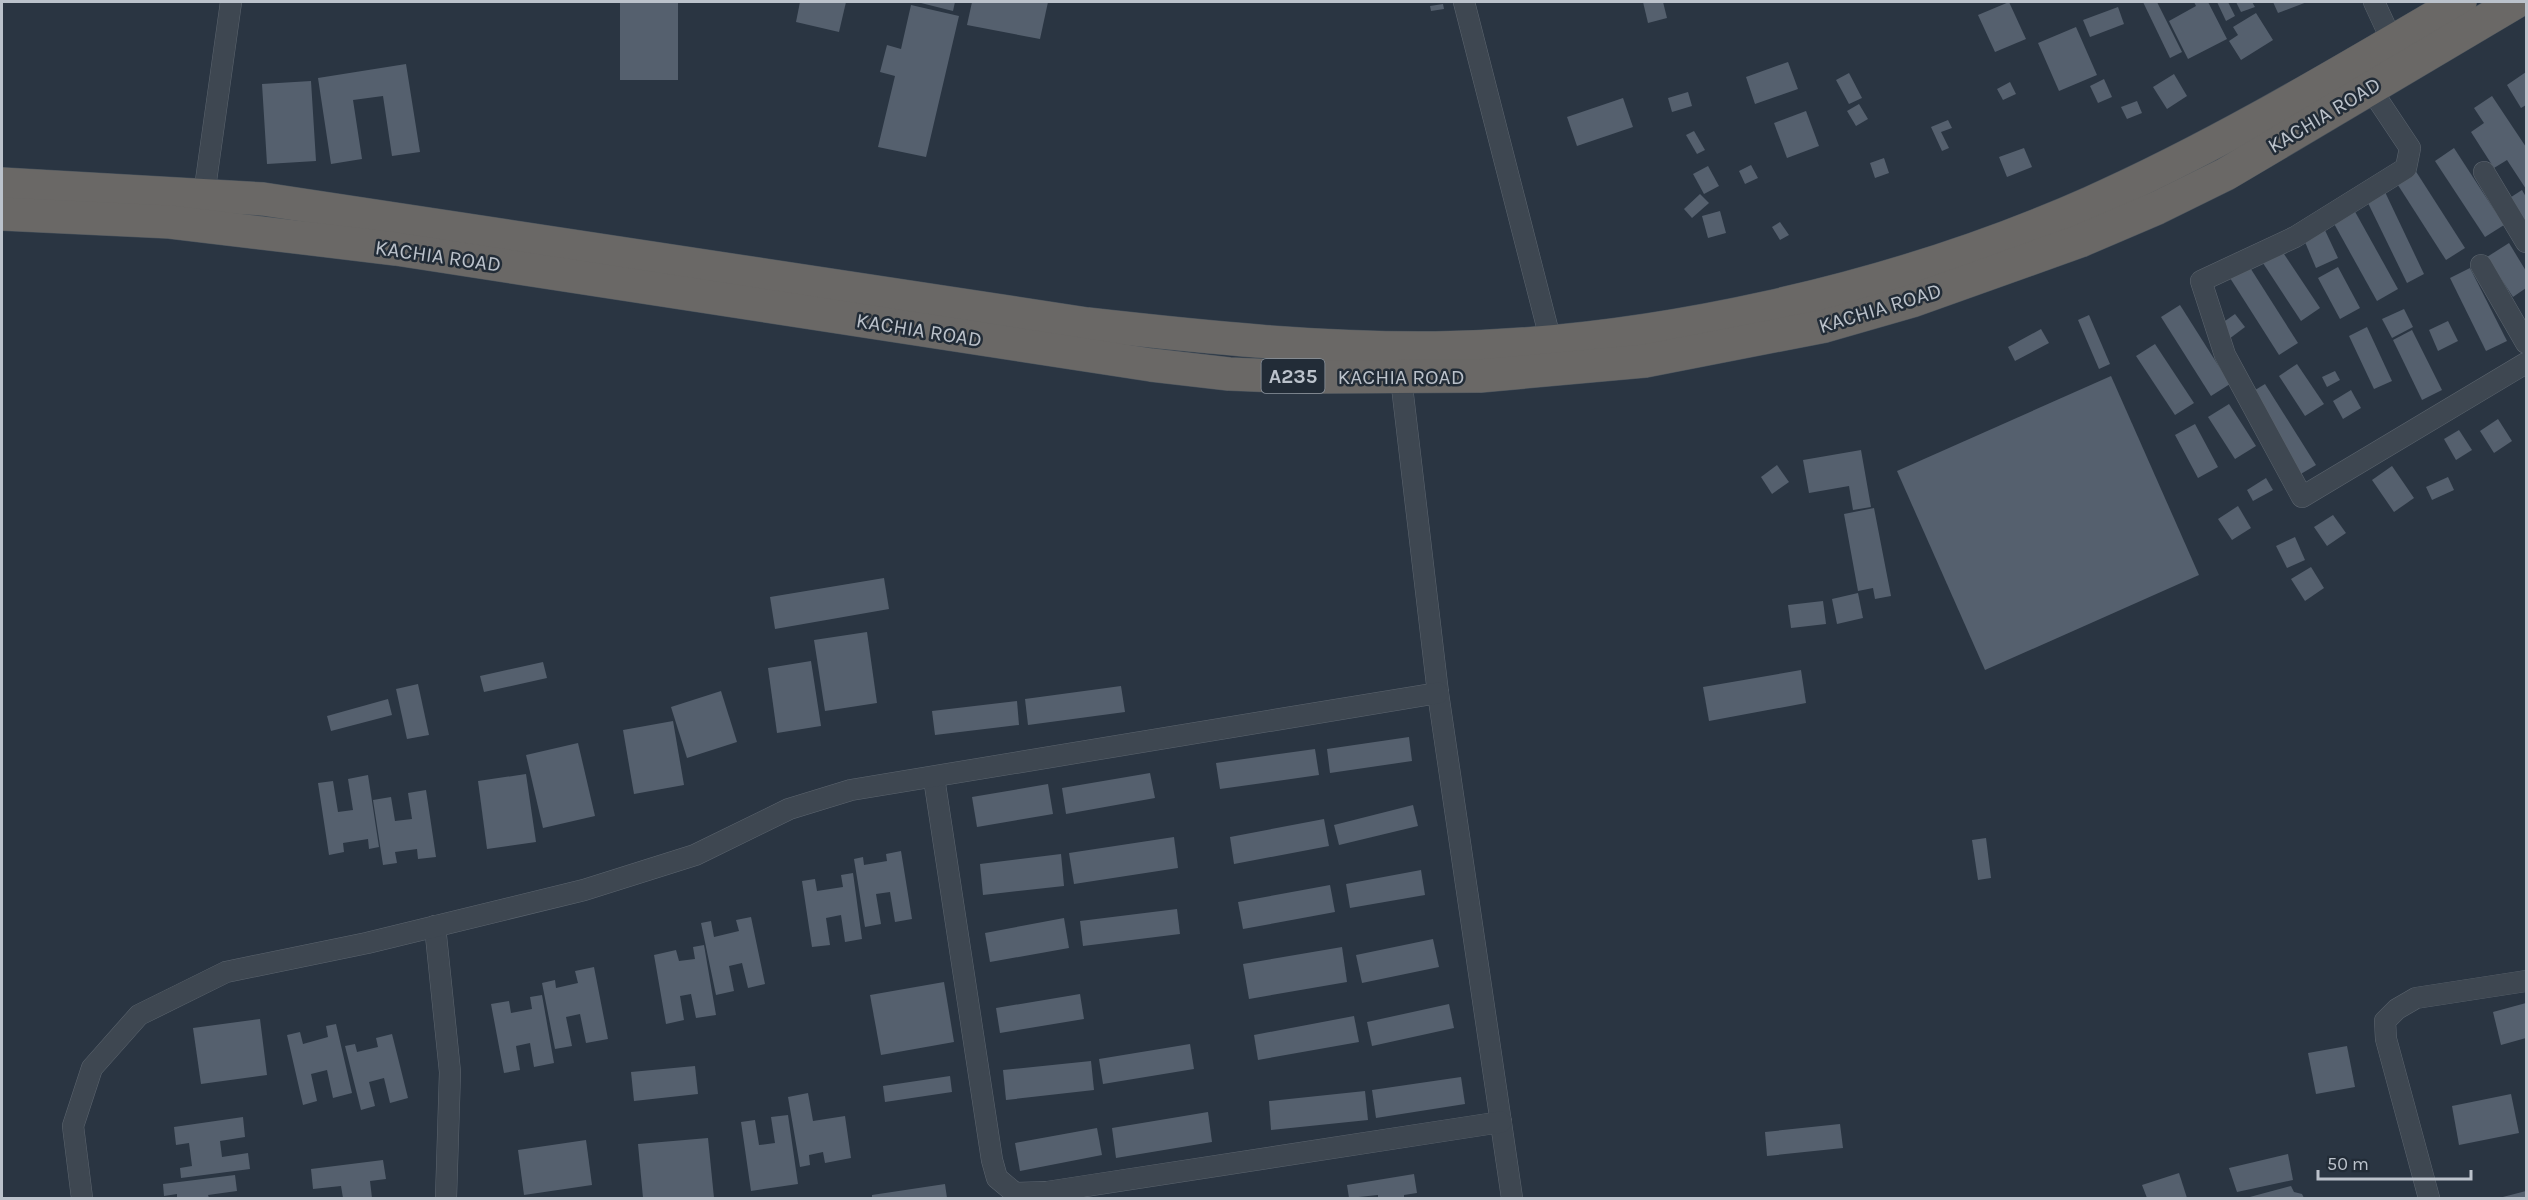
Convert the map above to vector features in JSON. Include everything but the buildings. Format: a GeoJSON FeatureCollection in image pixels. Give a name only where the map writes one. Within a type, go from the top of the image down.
{"type":"FeatureCollection","features":[{"type":"Feature","properties":{"kind":"highway","name":"KACHIA ROAD"},"geometry":{"type":"LineString","coordinates":[[2,184],[263,199],[1087,324],[1178,334],[1275,343],[1373,347],[1436,348],[1551,342],[1660,327],[1835,291],[2001,239],[2090,203],[2227,136],[2460,2]]}},
{"type":"Feature","properties":{"kind":"highway","name":"KACHIA ROAD"},"geometry":{"type":"LineString","coordinates":[[2,214],[23,213],[170,222],[396,249],[1151,365],[1229,374],[1401,378],[1480,376],[1645,361],[1825,326],[1912,301],[2080,241],[2157,208],[2226,174],[2516,2]]}},
{"type":"Feature","properties":{"kind":"street"},"geometry":{"type":"LineString","coordinates":[[204,195],[231,2]]}},
{"type":"Feature","properties":{"kind":"street"},"geometry":{"type":"LineString","coordinates":[[1464,2],[1551,342]]}},
{"type":"Feature","properties":{"kind":"street"},"geometry":{"type":"LineString","coordinates":[[2374,2],[2392,41]]}},
{"type":"Feature","properties":{"kind":"street"},"geometry":{"type":"LineString","coordinates":[[2370,88],[2410,148],[2406,168],[2295,237],[2201,281],[2225,356],[2302,497],[2526,363]]}},
{"type":"Feature","properties":{"kind":"street"},"geometry":{"type":"LineString","coordinates":[[2484,172],[2526,242]]}},
{"type":"Feature","properties":{"kind":"street"},"geometry":{"type":"LineString","coordinates":[[2481,266],[2526,343]]}},
{"type":"Feature","properties":{"kind":"street"},"geometry":{"type":"LineString","coordinates":[[1401,378],[1438,693],[1512,1198]]}},
{"type":"Feature","properties":{"kind":"street"},"geometry":{"type":"LineString","coordinates":[[82,1198],[73,1126],[92,1068],[140,1015],[226,972],[435,926],[584,890],[695,855],[789,809],[851,790],[1438,693]]}},
{"type":"Feature","properties":{"kind":"street"},"geometry":{"type":"LineString","coordinates":[[934,778],[992,1160],[997,1178],[1015,1193],[1047,1192],[1501,1122]]}},
{"type":"Feature","properties":{"kind":"street"},"geometry":{"type":"LineString","coordinates":[[435,926],[450,1072],[446,1198]]}},
{"type":"Feature","properties":{"kind":"street"},"geometry":{"type":"LineString","coordinates":[[2429,1198],[2386,1040],[2385,1021],[2397,1009],[2416,998],[2526,981]]}}]}
